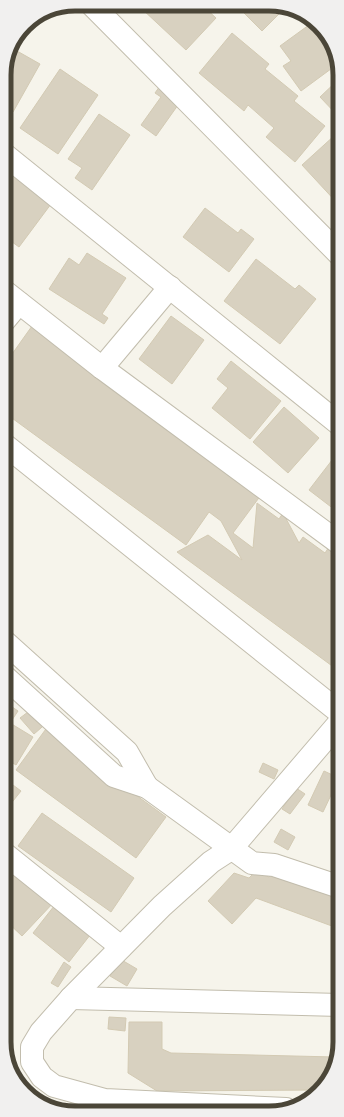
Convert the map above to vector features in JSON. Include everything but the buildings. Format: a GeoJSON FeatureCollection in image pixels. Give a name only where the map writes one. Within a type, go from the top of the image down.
{"type":"FeatureCollection","features":[{"type":"Feature","properties":{"kind":"street"},"geometry":{"type":"LineString","coordinates":[[98,11],[333,248]]}},
{"type":"Feature","properties":{"kind":"street"},"geometry":{"type":"LineString","coordinates":[[11,160],[333,419]]}},
{"type":"Feature","properties":{"kind":"street"},"geometry":{"type":"LineString","coordinates":[[102,368],[170,287]]}},
{"type":"Feature","properties":{"kind":"street"},"geometry":{"type":"LineString","coordinates":[[12,297],[102,368],[333,539]]}},
{"type":"Feature","properties":{"kind":"street"},"geometry":{"type":"LineString","coordinates":[[11,450],[333,706]]}},
{"type":"Feature","properties":{"kind":"street"},"geometry":{"type":"LineString","coordinates":[[11,647],[128,752],[147,787]]}},
{"type":"Feature","properties":{"kind":"street"},"geometry":{"type":"LineString","coordinates":[[11,682],[114,776],[147,787],[231,850],[252,863],[274,865],[333,885]]}},
{"type":"Feature","properties":{"kind":"street"},"geometry":{"type":"LineString","coordinates":[[226,1106],[105,1100],[54,1086],[42,1078],[32,1062],[32,1047],[41,1032],[121,946],[184,885],[211,862],[231,850],[333,731]]}},
{"type":"Feature","properties":{"kind":"street"},"geometry":{"type":"LineString","coordinates":[[11,859],[121,946]]}},
{"type":"Feature","properties":{"kind":"street"},"geometry":{"type":"LineString","coordinates":[[71,998],[333,1005]]}}]}
